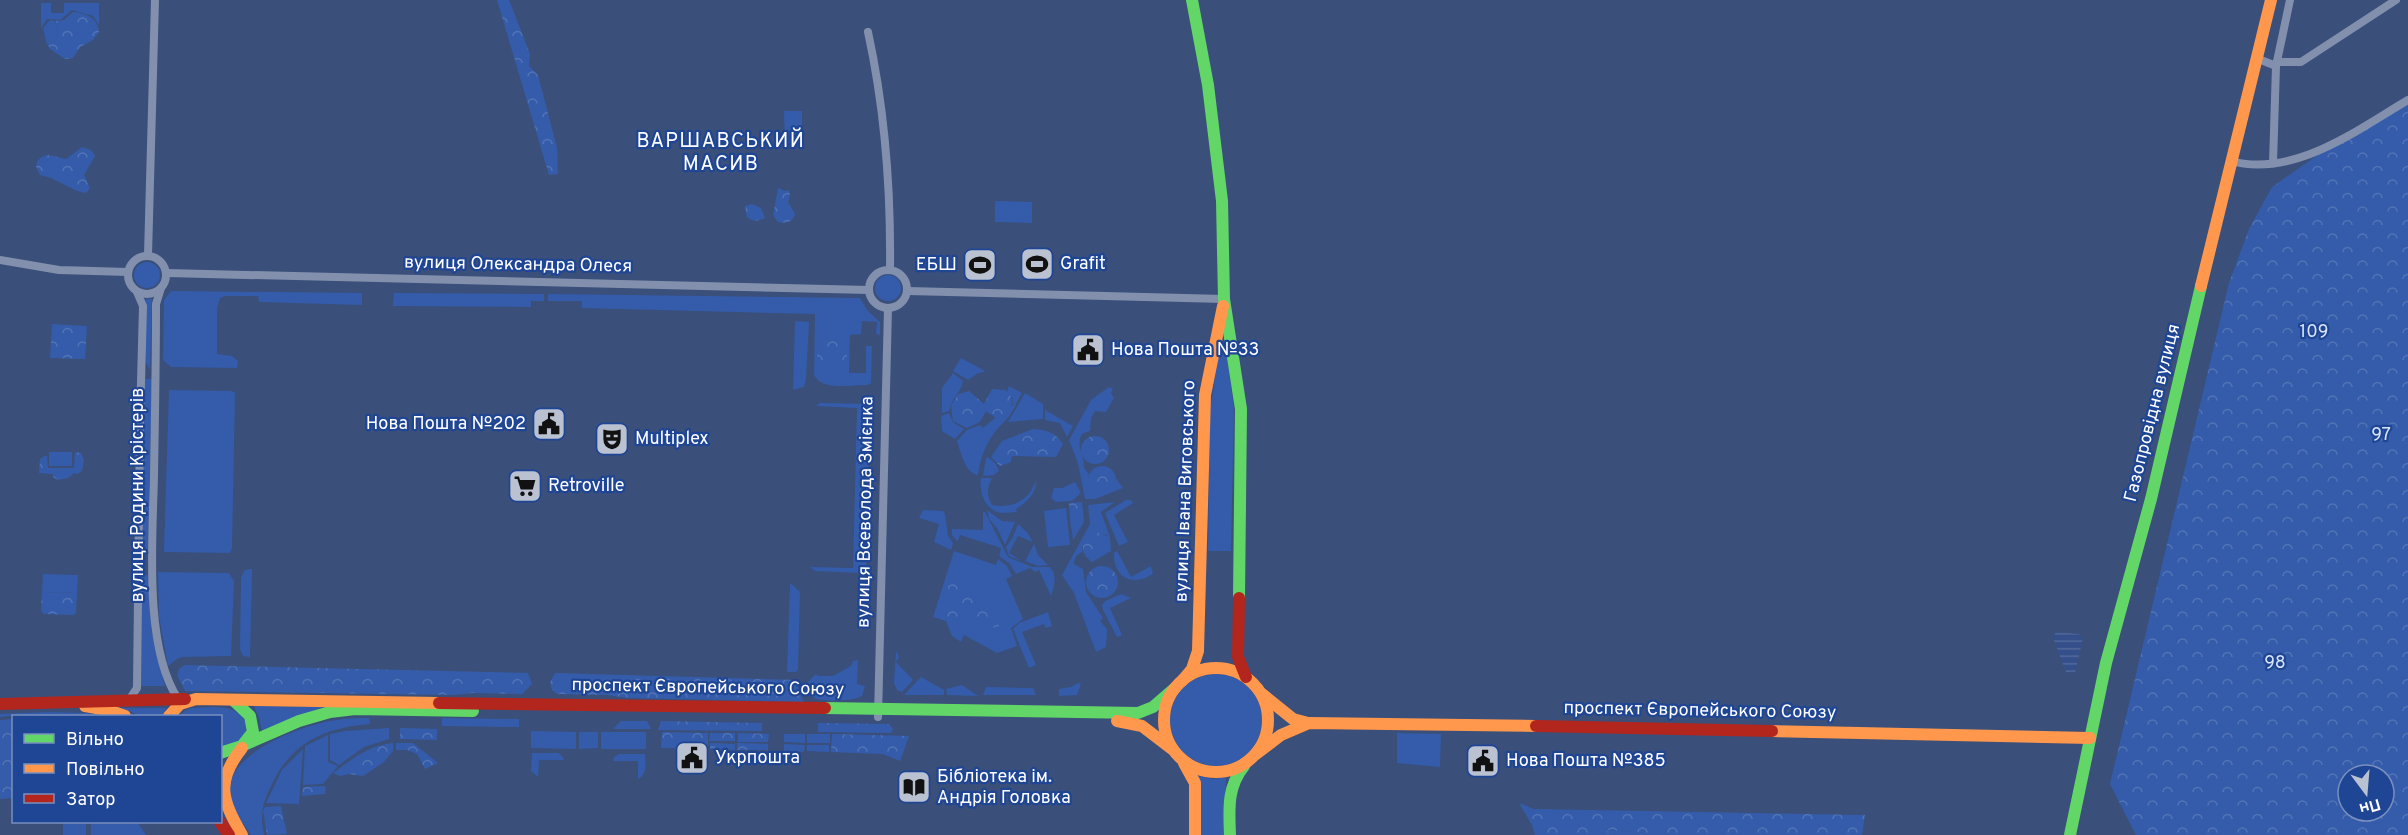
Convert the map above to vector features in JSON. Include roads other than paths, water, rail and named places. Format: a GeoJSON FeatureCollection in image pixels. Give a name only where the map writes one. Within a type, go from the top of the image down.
{"type":"FeatureCollection","features":[{"type":"Feature","properties":{"kind":"main road","name":"вулиця Івана Виговського"},"geometry":{"type":"LineString","coordinates":[[1192,0],[1208,85],[1222,201],[1224,299],[1241,409],[1238,657],[1246,677]]}},
{"type":"Feature","properties":{"kind":"main road","name":"Газопровідна вулиця"},"geometry":{"type":"LineString","coordinates":[[2070,835],[2106,663],[2158,466],[2230,161],[2271,0]]}},
{"type":"Feature","properties":{"kind":"main road","name":"вулиця Івана Виговського"},"geometry":{"type":"LineString","coordinates":[[1178,685],[1192,669],[1198,651],[1204,414],[1214,345],[1224,299]]}},
{"type":"Feature","properties":{"kind":"main road"},"geometry":{"type":"LineString","coordinates":[[1195,835],[1195,783],[1190,770],[1167,740],[1164,718],[1169,697],[1178,685],[1198,671],[1208,669],[1228,669],[1246,677],[1259,692],[1267,709],[1265,737],[1252,757],[1235,775],[1230,785],[1230,835]]}},
{"type":"Feature","properties":{"kind":"main road","name":"проспект Європейського Союзу"},"geometry":{"type":"LineString","coordinates":[[222,752],[244,746],[299,721],[330,712],[355,710],[1138,713],[1153,707],[1178,685]]}},
{"type":"Feature","properties":{"kind":"main road","name":"проспект Європейського Союзу"},"geometry":{"type":"LineString","coordinates":[[1259,692],[1293,719],[1309,723],[2090,738]]}},
{"type":"Feature","properties":{"kind":"main road","name":"проспект Європейського Союзу"},"geometry":{"type":"LineString","coordinates":[[196,699],[878,713],[1136,722],[1149,729],[1176,753]]}},
{"type":"Feature","properties":{"kind":"main road"},"geometry":{"type":"LineString","coordinates":[[0,704],[196,699]]}},
{"type":"Feature","properties":{"kind":"main road"},"geometry":{"type":"LineString","coordinates":[[170,715],[178,704],[196,699]]}},
{"type":"Feature","properties":{"kind":"main road"},"geometry":{"type":"LineString","coordinates":[[232,700],[243,706],[253,720],[252,736],[233,758],[222,782],[222,793],[227,808],[242,835]]}},
{"type":"Feature","properties":{"kind":"main road"},"geometry":{"type":"LineString","coordinates":[[49,701],[108,710],[120,715]]}},
{"type":"Feature","properties":{"kind":"main road","name":"проспект Європейського Союзу"},"geometry":{"type":"LineString","coordinates":[[1252,757],[1281,733],[1309,723]]}},
{"type":"Feature","properties":{"kind":"main road"},"geometry":{"type":"LineString","coordinates":[[1176,753],[1198,769],[1219,772],[1240,766],[1252,757]]}},
{"type":"Feature","properties":{"kind":"street"},"geometry":{"type":"LineString","coordinates":[[148,255],[155,0]]}},
{"type":"Feature","properties":{"kind":"street"},"geometry":{"type":"LineString","coordinates":[[2273,163],[2276,64],[2290,0]]}},
{"type":"Feature","properties":{"kind":"street"},"geometry":{"type":"LineString","coordinates":[[2256,58],[2276,64],[2301,62],[2396,0]]}},
{"type":"Feature","properties":{"kind":"street"},"geometry":{"type":"LineString","coordinates":[[868,32],[884,126],[890,218],[890,270]]}},
{"type":"Feature","properties":{"kind":"street"},"geometry":{"type":"LineString","coordinates":[[2230,161],[2243,164],[2273,163],[2313,154],[2408,100]]}},
{"type":"Feature","properties":{"kind":"street"},"geometry":{"type":"LineString","coordinates":[[148,255],[159,259],[167,273],[165,283],[152,294],[137,292],[130,284],[128,272],[134,260],[148,255]]}},
{"type":"Feature","properties":{"kind":"street"},"geometry":{"type":"LineString","coordinates":[[0,260],[59,270],[128,272]]}},
{"type":"Feature","properties":{"kind":"street"},"geometry":{"type":"LineString","coordinates":[[890,270],[897,271],[904,277],[908,291],[902,303],[888,308],[874,303],[869,290],[871,279],[876,274],[890,270]]}},
{"type":"Feature","properties":{"kind":"street","name":"вулиця Олександра Олеся"},"geometry":{"type":"LineString","coordinates":[[167,273],[869,290]]}},
{"type":"Feature","properties":{"kind":"street","name":"вулиця Родини Крістерів"},"geometry":{"type":"LineString","coordinates":[[161,288],[156,304],[152,554],[154,606],[165,670],[170,688],[178,699]]}},
{"type":"Feature","properties":{"kind":"street"},"geometry":{"type":"LineString","coordinates":[[908,291],[1224,299]]}},
{"type":"Feature","properties":{"kind":"street","name":"вулиця Родини Крістерів"},"geometry":{"type":"LineString","coordinates":[[129,700],[137,688],[143,306],[137,292]]}},
{"type":"Feature","properties":{"kind":"street","name":"вулиця Всеволода Змієнка"},"geometry":{"type":"LineString","coordinates":[[878,713],[888,308]]}},
{"type":"Feature","properties":{"kind":"place","name":"Grafit"},"geometry":{"type":"Point","coordinates":[1037,264]}},
{"type":"Feature","properties":{"kind":"place","name":"ЕБШ"},"geometry":{"type":"Point","coordinates":[980,265]}},
{"type":"Feature","properties":{"kind":"place","name":"Нова Пошта №33"},"geometry":{"type":"Point","coordinates":[1088,350]}},
{"type":"Feature","properties":{"kind":"place","name":"Нова Пошта №202"},"geometry":{"type":"Point","coordinates":[549,424]}},
{"type":"Feature","properties":{"kind":"place","name":"Multiplex"},"geometry":{"type":"Point","coordinates":[612,439]}},
{"type":"Feature","properties":{"kind":"place","name":"Retroville"},"geometry":{"type":"Point","coordinates":[525,486]}},
{"type":"Feature","properties":{"kind":"place","name":"Укрпошта"},"geometry":{"type":"Point","coordinates":[692,758]}},
{"type":"Feature","properties":{"kind":"place","name":"Нова Пошта №385"},"geometry":{"type":"Point","coordinates":[1483,761]}},
{"type":"Feature","properties":{"kind":"place","name":"Бібліотека ім. Андрія Головка"},"geometry":{"type":"Point","coordinates":[914,787]}},
{"type":"Feature","properties":{"kind":"district","name":"ВАРШАВСЬКИЙ МАСИВ"},"geometry":{"type":"Point","coordinates":[721,154]}},
{"type":"Feature","properties":{"kind":"park label","name":"109"},"geometry":{"type":"Point","coordinates":[2314,332]}},
{"type":"Feature","properties":{"kind":"park label","name":"97"},"geometry":{"type":"Point","coordinates":[2381,435]}},
{"type":"Feature","properties":{"kind":"park label","name":"98"},"geometry":{"type":"Point","coordinates":[2275,663]}}]}
